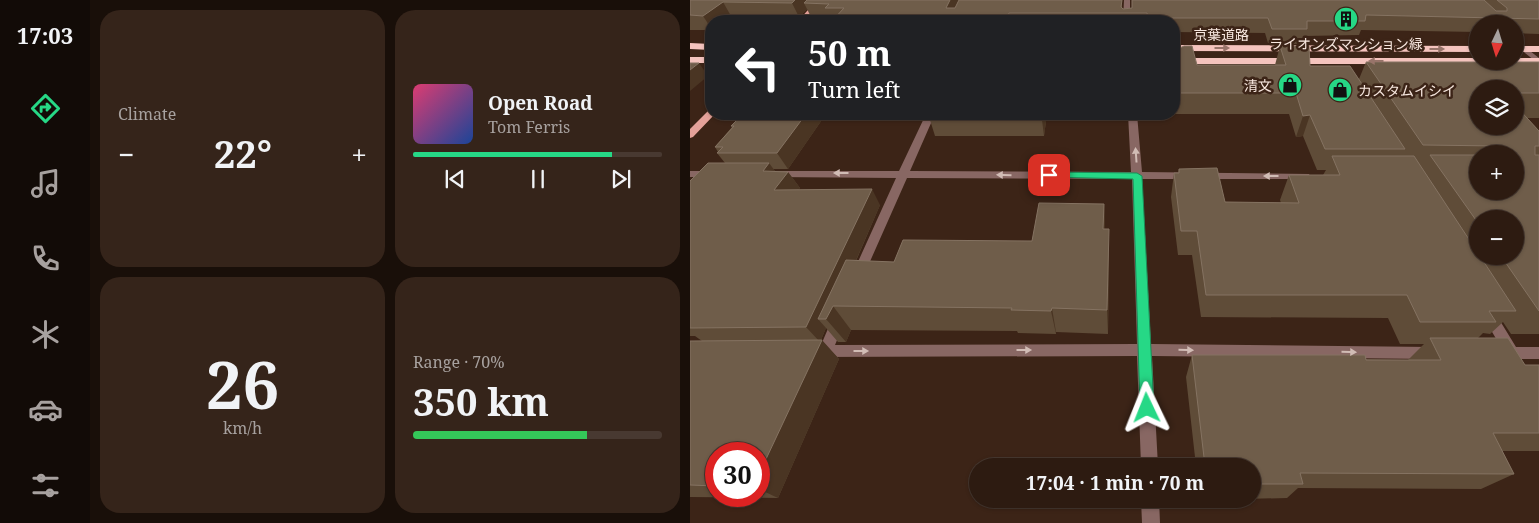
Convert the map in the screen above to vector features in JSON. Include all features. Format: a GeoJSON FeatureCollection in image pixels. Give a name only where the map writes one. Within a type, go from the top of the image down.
{"type":"FeatureCollection","features":[{"type":"Feature","properties":{"kind":"highway"},"geometry":{"type":"LineString","coordinates":[[690,46],[705,46]]}},
{"type":"Feature","properties":{"kind":"highway","name":"京葉道路"},"geometry":{"type":"LineString","coordinates":[[1180,48],[1469,49]]}},
{"type":"Feature","properties":{"kind":"highway"},"geometry":{"type":"LineString","coordinates":[[1524,49],[1539,49]]}},
{"type":"Feature","properties":{"kind":"highway"},"geometry":{"type":"LineString","coordinates":[[690,60],[705,60]]}},
{"type":"Feature","properties":{"kind":"highway","name":"京葉道路"},"geometry":{"type":"LineString","coordinates":[[1180,61],[1469,61]]}},
{"type":"Feature","properties":{"kind":"highway"},"geometry":{"type":"LineString","coordinates":[[1524,61],[1539,61]]}},
{"type":"Feature","properties":{"kind":"main road"},"geometry":{"type":"LineString","coordinates":[[807,15],[821,0]]}},
{"type":"Feature","properties":{"kind":"main road"},"geometry":{"type":"LineString","coordinates":[[690,135],[705,119]]}},
{"type":"Feature","properties":{"kind":"street"},"geometry":{"type":"LineString","coordinates":[[1126,0],[1127,15]]}},
{"type":"Feature","properties":{"kind":"street"},"geometry":{"type":"LineString","coordinates":[[1524,52],[1539,61]]}},
{"type":"Feature","properties":{"kind":"street"},"geometry":{"type":"LineString","coordinates":[[1333,61],[1342,75]]}},
{"type":"Feature","properties":{"kind":"street"},"geometry":{"type":"LineString","coordinates":[[852,288],[927,120]]}},
{"type":"Feature","properties":{"kind":"street"},"geometry":{"type":"LineString","coordinates":[[1133,120],[1149,458]]}},
{"type":"Feature","properties":{"kind":"street"},"geometry":{"type":"LineString","coordinates":[[690,174],[727,174]]}},
{"type":"Feature","properties":{"kind":"street"},"geometry":{"type":"LineString","coordinates":[[766,174],[1316,176]]}},
{"type":"Feature","properties":{"kind":"street"},"geometry":{"type":"LineString","coordinates":[[1481,303],[1512,354]]}},
{"type":"Feature","properties":{"kind":"street"},"geometry":{"type":"LineString","coordinates":[[825,351],[845,306]]}},
{"type":"Feature","properties":{"kind":"street"},"geometry":{"type":"LineString","coordinates":[[796,351],[1145,350],[1443,353]]}},
{"type":"Feature","properties":{"kind":"street"},"geometry":{"type":"LineString","coordinates":[[1492,353],[1539,353]]}},
{"type":"Feature","properties":{"kind":"street"},"geometry":{"type":"LineString","coordinates":[[1150,508],[1151,523]]}},
{"type":"Feature","properties":{"kind":"building"},"geometry":{"type":"Polygon","coordinates":[[[690,0],[795,0],[792,3],[723,2],[703,16],[690,15],[690,0]]]}},
{"type":"Feature","properties":{"kind":"building"},"geometry":{"type":"Polygon","coordinates":[[[807,0],[950,0],[946,8],[955,8],[959,0],[1122,0],[1121,7],[1123,9],[1132,8],[1132,0],[1484,0],[1496,11],[1507,11],[1507,8],[1497,0],[1539,0],[1539,19],[1524,19],[1524,15],[1469,15],[1469,17],[1366,15],[1365,21],[1307,21],[1307,29],[1272,29],[1268,18],[1180,18],[1180,15],[1147,15],[1147,13],[838,15],[844,8],[825,8],[829,4],[804,3],[807,0]]]}},
{"type":"Feature","properties":{"kind":"building"},"geometry":{"type":"Polygon","coordinates":[[[1192,46],[1197,65],[1286,65],[1280,46],[1309,46],[1310,66],[1350,66],[1405,149],[1325,149],[1310,115],[1303,116],[1296,93],[1180,93],[1180,48],[1192,46]]]}},
{"type":"Feature","properties":{"kind":"building"},"geometry":{"type":"Polygon","coordinates":[[[1366,62],[1469,62],[1469,70],[1524,70],[1524,62],[1539,62],[1539,93],[1524,93],[1524,80],[1469,80],[1469,135],[1524,135],[1524,115],[1539,131],[1539,146],[1535,146],[1535,155],[1539,155],[1539,311],[1507,265],[1524,265],[1524,210],[1469,210],[1430,155],[1469,155],[1469,200],[1524,200],[1524,145],[1423,145],[1366,62]]]}},
{"type":"Feature","properties":{"kind":"building"},"geometry":{"type":"Polygon","coordinates":[[[690,63],[699,63],[690,70],[690,63]]]}},
{"type":"Feature","properties":{"kind":"building"},"geometry":{"type":"Polygon","coordinates":[[[737,120],[802,120],[777,153],[717,153],[723,147],[715,147],[734,126],[731,126],[737,120]]]}},
{"type":"Feature","properties":{"kind":"building"},"geometry":{"type":"Polygon","coordinates":[[[1332,156],[1414,156],[1469,239],[1469,265],[1486,265],[1516,311],[1489,311],[1496,322],[1420,322],[1407,295],[1206,295],[1197,231],[1181,231],[1174,173],[1179,173],[1179,169],[1217,168],[1225,202],[1299,203],[1289,175],[1340,175],[1332,156]]]}},
{"type":"Feature","properties":{"kind":"building"},"geometry":{"type":"Polygon","coordinates":[[[708,163],[769,163],[763,171],[788,172],[774,190],[872,189],[806,327],[690,328],[690,181],[708,163]]]}},
{"type":"Feature","properties":{"kind":"building"},"geometry":{"type":"Polygon","coordinates":[[[1039,203],[1104,204],[1103,229],[1109,229],[1107,310],[1052,308],[1051,311],[1011,310],[1012,308],[833,306],[826,319],[818,319],[846,260],[894,262],[903,240],[1032,241],[1039,203]]]}},
{"type":"Feature","properties":{"kind":"building"},"geometry":{"type":"Polygon","coordinates":[[[1430,338],[1508,338],[1525,365],[1539,365],[1539,433],[1493,433],[1514,474],[1300,473],[1303,484],[1261,484],[1261,458],[1204,458],[1192,355],[1365,355],[1366,360],[1441,360],[1430,338]]]}},
{"type":"Feature","properties":{"kind":"building"},"geometry":{"type":"Polygon","coordinates":[[[822,340],[770,451],[770,442],[705,442],[705,486],[690,485],[690,341],[822,340]]]}},
{"type":"Feature","properties":{"kind":"place","name":"ライオンズマンション緑"},"geometry":{"type":"Point","coordinates":[1346,19]}},
{"type":"Feature","properties":{"kind":"place","name":"清文"},"geometry":{"type":"Point","coordinates":[1290,85]}},
{"type":"Feature","properties":{"kind":"place","name":"カスタムイシイ"},"geometry":{"type":"Point","coordinates":[1340,90]}},
{"type":"Feature","properties":{"kind":"route"},"geometry":{"type":"LineString","coordinates":[[1049,175],[1137,176],[1147,408]]}}]}
